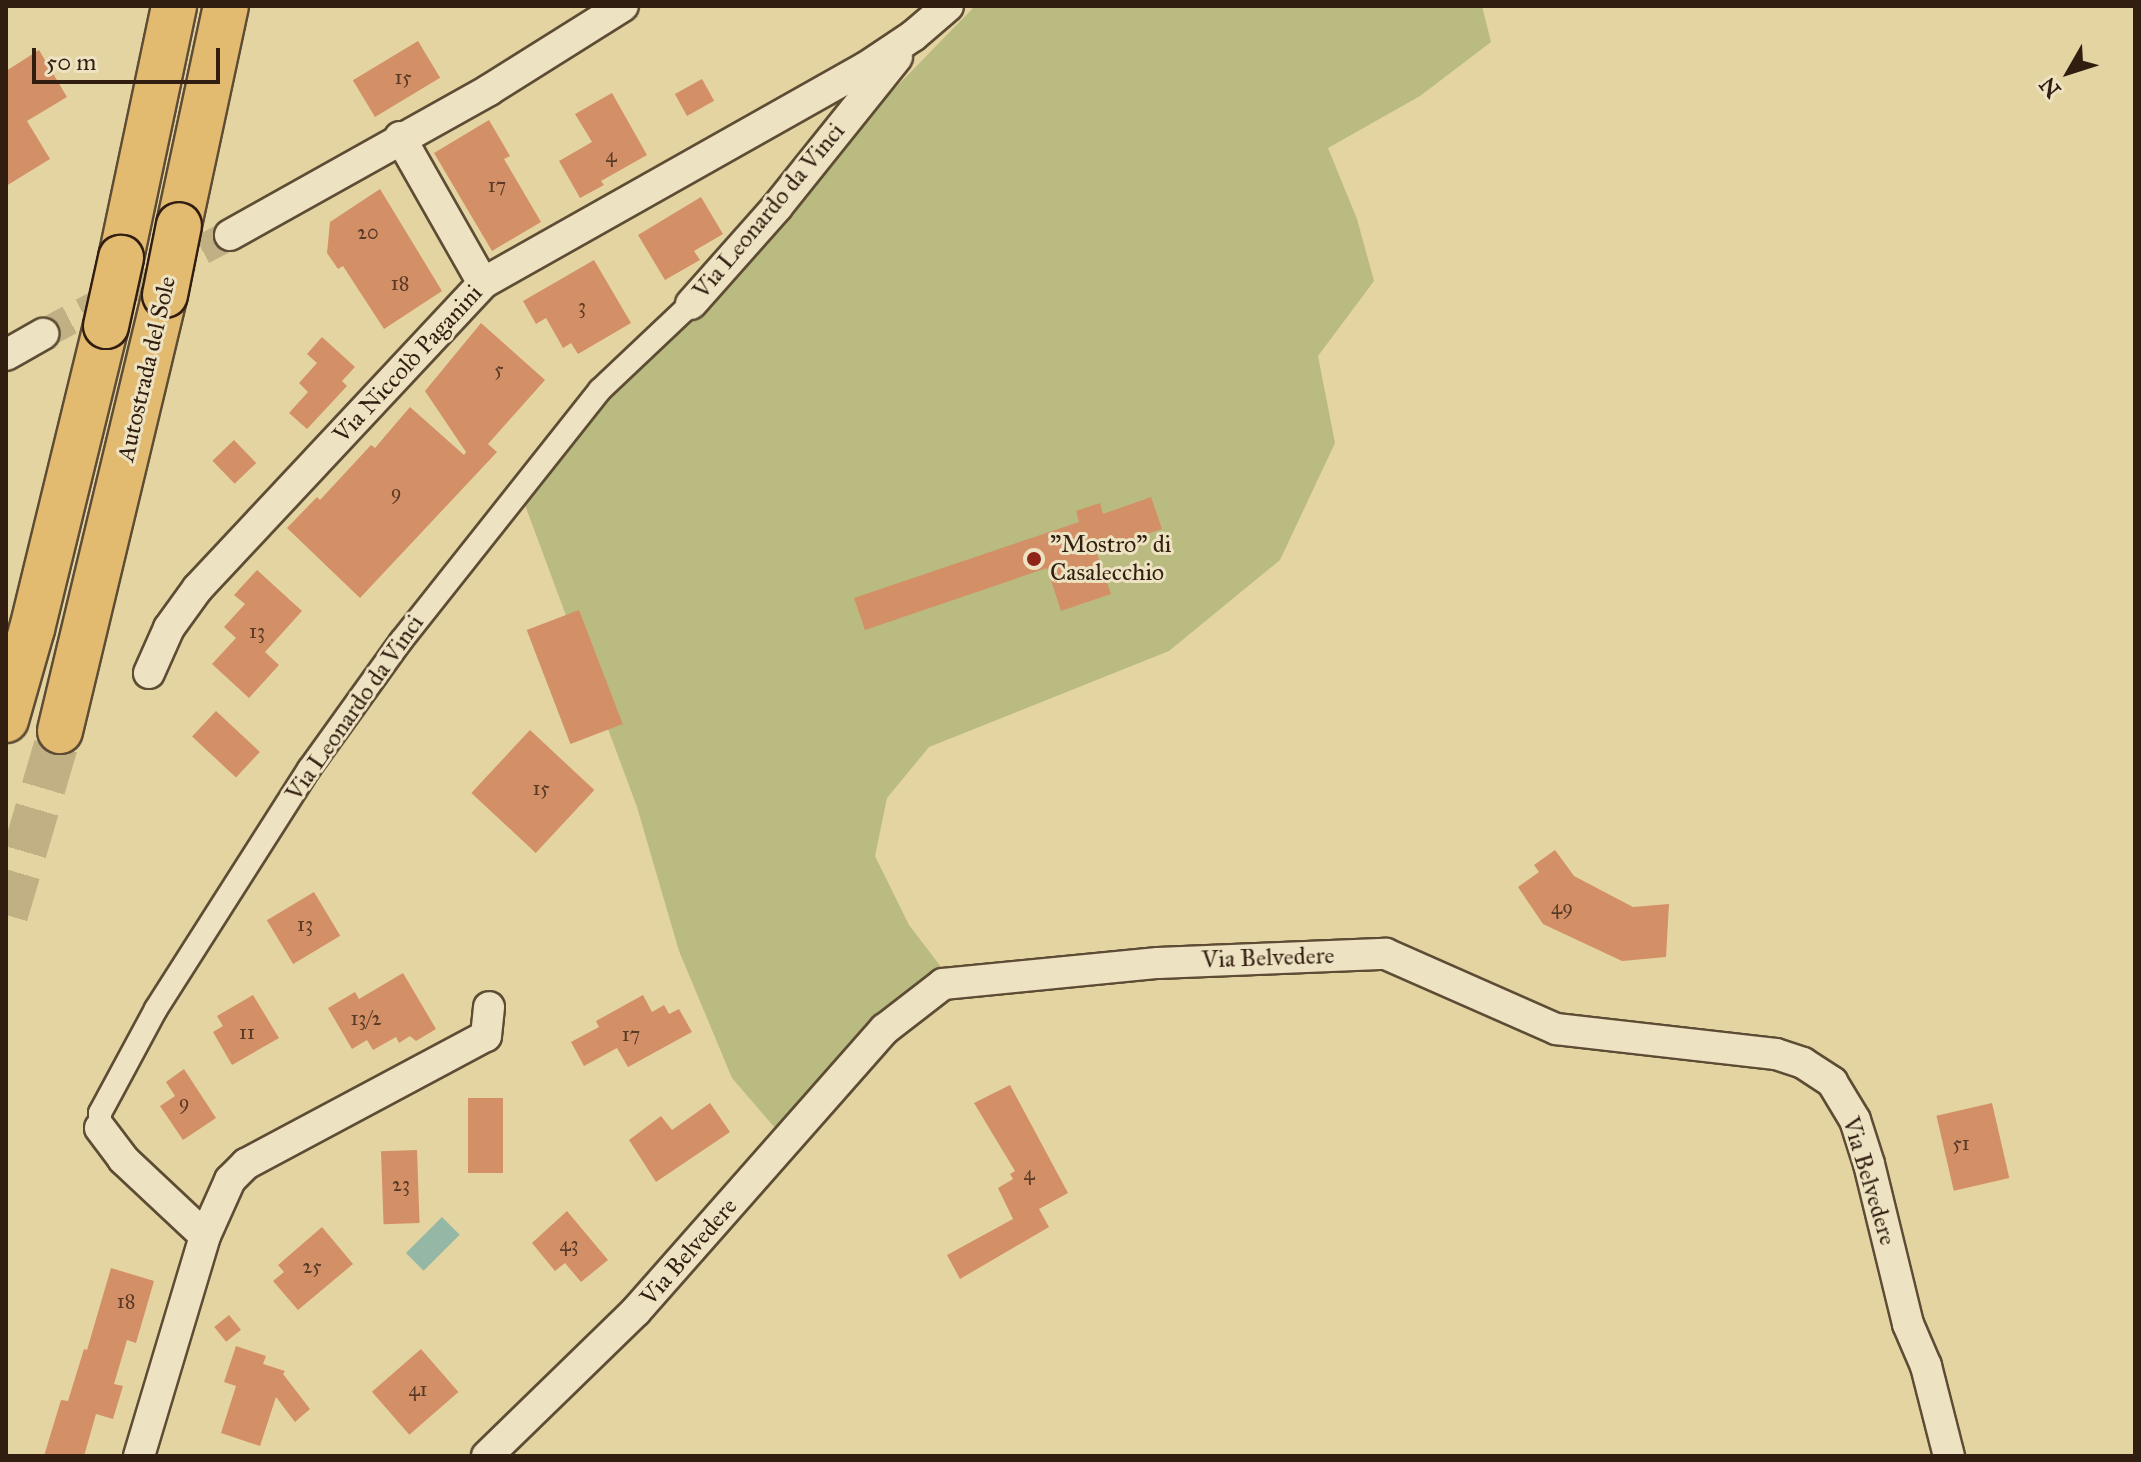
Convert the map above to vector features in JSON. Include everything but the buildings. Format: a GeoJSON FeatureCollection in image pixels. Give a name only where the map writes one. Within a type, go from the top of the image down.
{"type":"FeatureCollection","features":[{"type":"Feature","properties":{"kind":"highway","name":"Autostrada del Sole"},"geometry":{"type":"LineString","coordinates":[[6,720],[32,629],[106,326],[174,6]]}},
{"type":"Feature","properties":{"kind":"highway","name":"Autostrada del Sole"},"geometry":{"type":"LineString","coordinates":[[60,731],[165,295],[226,6]]}},
{"type":"Feature","properties":{"kind":"street"},"geometry":{"type":"LineString","coordinates":[[230,235],[400,137],[489,90],[623,6]]}},
{"type":"Feature","properties":{"kind":"street","name":"Via Leonardo da Vinci"},"geometry":{"type":"LineString","coordinates":[[865,68],[913,36],[948,6]]}},
{"type":"Feature","properties":{"kind":"street","name":"Via Leonardo da Vinci"},"geometry":{"type":"LineString","coordinates":[[205,1236],[123,1159],[100,1128],[100,1113],[156,1009],[309,769],[401,641],[600,390],[691,304],[777,207],[913,36]]}},
{"type":"Feature","properties":{"kind":"street","name":"Via Niccolò Paganini"},"geometry":{"type":"LineString","coordinates":[[149,673],[169,628],[198,588],[483,283],[865,68]]}},
{"type":"Feature","properties":{"kind":"street"},"geometry":{"type":"LineString","coordinates":[[400,137],[483,283]]}},
{"type":"Feature","properties":{"kind":"street"},"geometry":{"type":"LineString","coordinates":[[6,355],[43,334]]}},
{"type":"Feature","properties":{"kind":"street","name":"Via Belvedere"},"geometry":{"type":"LineString","coordinates":[[487,1456],[636,1311],[885,1029],[943,984],[1158,963],[1386,954],[1556,1029],[1776,1054],[1803,1063],[1832,1082],[1855,1120],[1869,1164],[1908,1324],[1926,1366],[1949,1456]]}},
{"type":"Feature","properties":{"kind":"street"},"geometry":{"type":"LineString","coordinates":[[139,1456],[205,1236],[217,1203],[230,1180],[246,1164],[486,1036],[489,1007]]}},
{"type":"Feature","properties":{"kind":"green space"},"geometry":{"type":"Polygon","coordinates":[[[975,6],[1482,6],[1491,42],[1420,96],[1328,148],[1357,219],[1374,281],[1318,356],[1335,443],[1280,560],[1169,651],[929,747],[887,798],[875,856],[909,925],[951,980],[788,1143],[732,1078],[679,951],[637,807],[525,505],[646,344],[975,6]]]}},
{"type":"Feature","properties":{"kind":"shaded area"},"geometry":{"type":"Polygon","coordinates":[[[442,1217],[460,1235],[424,1271],[406,1253],[442,1217]]]}},
{"type":"Feature","properties":{"kind":"tunnel"},"geometry":{"type":"LineString","coordinates":[[43,334],[230,235]]}},
{"type":"Feature","properties":{"kind":"tunnel"},"geometry":{"type":"LineString","coordinates":[[6,915],[60,731]]}},
{"type":"Feature","properties":{"kind":"place","name":"\"Mostro\" di Casalecchio"},"geometry":{"type":"Point","coordinates":[1034,559]}}]}
